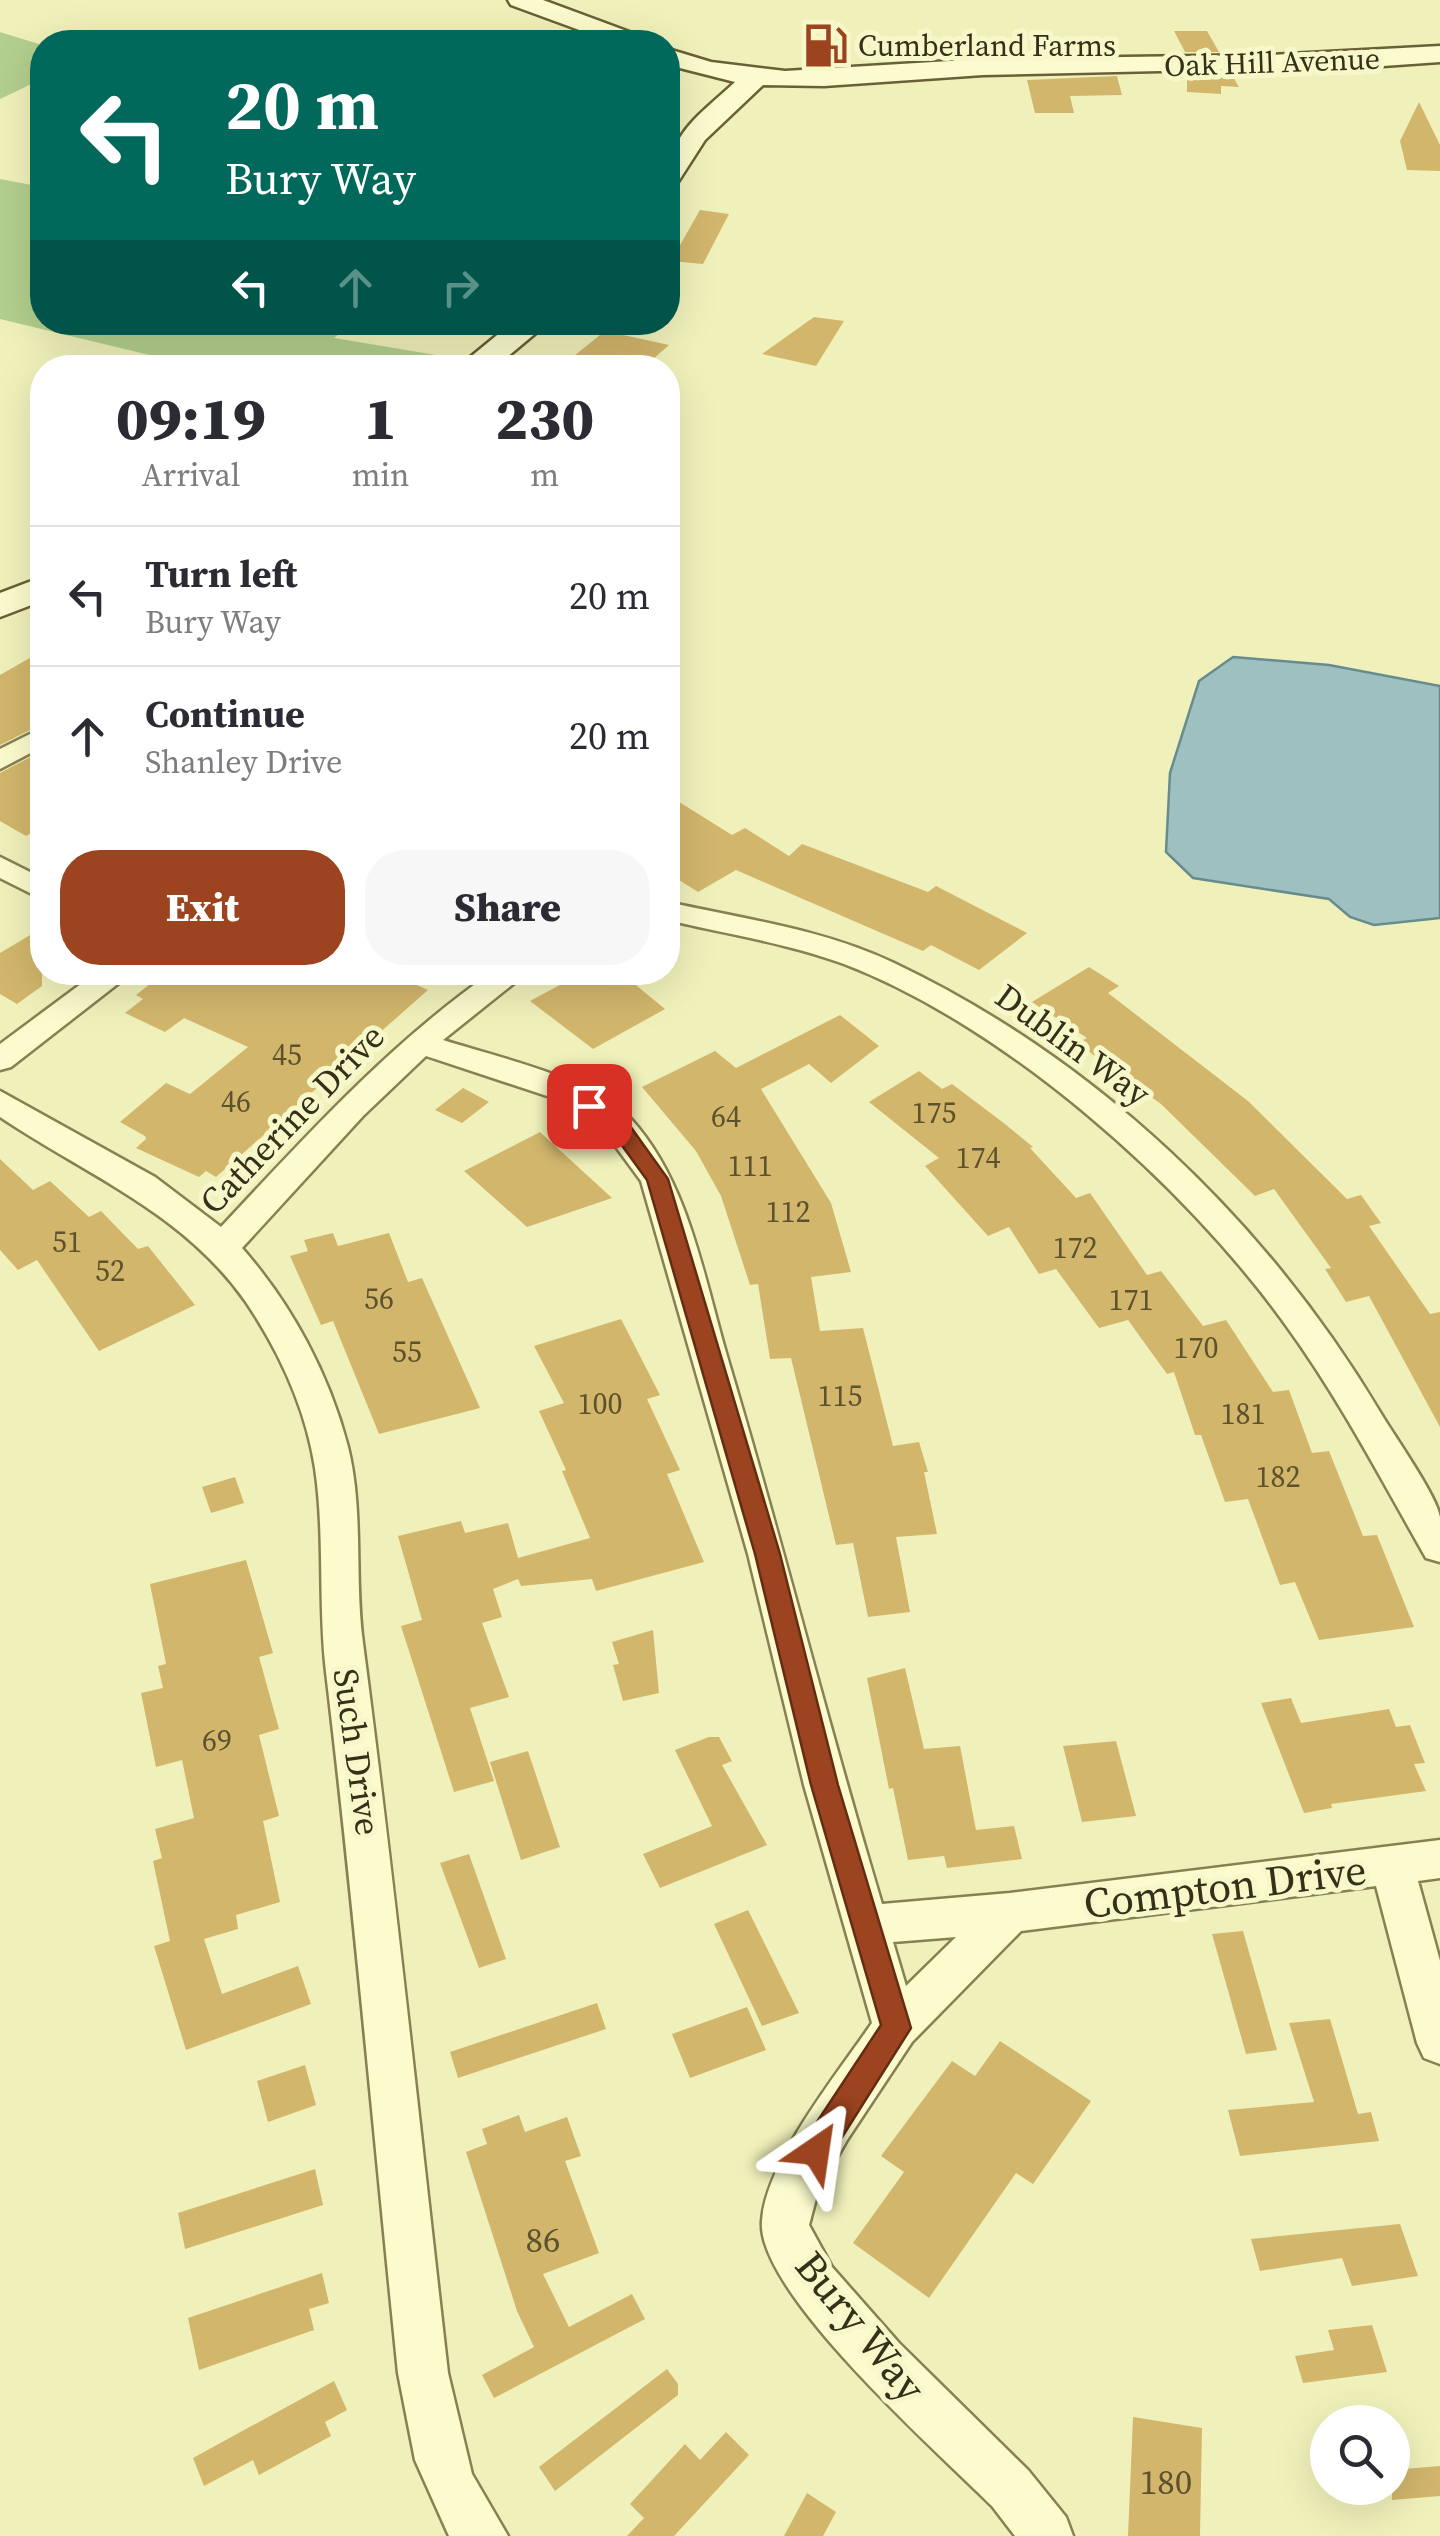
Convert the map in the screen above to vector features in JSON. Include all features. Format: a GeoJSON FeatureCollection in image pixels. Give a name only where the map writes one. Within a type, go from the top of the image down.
{"type":"FeatureCollection","features":[{"type":"Feature","properties":{"kind":"main road"},"geometry":{"type":"LineString","coordinates":[[520,0],[601,30]]}},
{"type":"Feature","properties":{"kind":"main road","name":"Oak Hill Avenue"},"geometry":{"type":"LineString","coordinates":[[680,62],[700,70],[753,80],[813,80],[978,68],[1295,63],[1440,54]]}},
{"type":"Feature","properties":{"kind":"main road"},"geometry":{"type":"LineString","coordinates":[[680,158],[695,135],[753,80]]}},
{"type":"Feature","properties":{"kind":"main road"},"geometry":{"type":"LineString","coordinates":[[490,355],[517,335]]}},
{"type":"Feature","properties":{"kind":"main road"},"geometry":{"type":"LineString","coordinates":[[0,606],[30,593]]}},
{"type":"Feature","properties":{"kind":"street"},"geometry":{"type":"LineString","coordinates":[[0,761],[30,743]]}},
{"type":"Feature","properties":{"kind":"street"},"geometry":{"type":"LineString","coordinates":[[0,866],[30,883]]}},
{"type":"Feature","properties":{"kind":"street","name":"Dublin Way"},"geometry":{"type":"LineString","coordinates":[[680,914],[842,954],[879,968],[978,1024],[1059,1078],[1133,1137],[1214,1214],[1276,1286],[1440,1547]]}},
{"type":"Feature","properties":{"kind":"street"},"geometry":{"type":"LineString","coordinates":[[0,1060],[101,985]]}},
{"type":"Feature","properties":{"kind":"street","name":"Catherine Drive"},"geometry":{"type":"LineString","coordinates":[[222,1248],[351,1108],[449,1017],[495,985]]}},
{"type":"Feature","properties":{"kind":"street"},"geometry":{"type":"LineString","coordinates":[[422,1044],[562,1089],[617,1124],[657,1179],[728,1412],[825,1785],[896,2028]]}},
{"type":"Feature","properties":{"kind":"street","name":"Such Drive"},"geometry":{"type":"LineString","coordinates":[[0,1102],[184,1211],[222,1248],[275,1319],[308,1378],[331,1453],[340,1622],[372,1863],[423,2373],[437,2454],[469,2522],[482,2536]]}},
{"type":"Feature","properties":{"kind":"street","name":"Compton Drive"},"geometry":{"type":"LineString","coordinates":[[868,1925],[1010,1913],[1440,1859]]}},
{"type":"Feature","properties":{"kind":"street"},"geometry":{"type":"LineString","coordinates":[[1392,1866],[1440,2043]]}},
{"type":"Feature","properties":{"kind":"street"},"geometry":{"type":"LineString","coordinates":[[896,2028],[1010,1913]]}},
{"type":"Feature","properties":{"kind":"street","name":"Bury Way"},"geometry":{"type":"LineString","coordinates":[[896,2028],[798,2179],[786,2225],[799,2263],[898,2379],[1012,2490],[1047,2536]]}},
{"type":"Feature","properties":{"kind":"green space"},"geometry":{"type":"Polygon","coordinates":[[[0,32],[30,41],[30,85],[0,99],[0,32]]]}},
{"type":"Feature","properties":{"kind":"green space"},"geometry":{"type":"Polygon","coordinates":[[[0,179],[30,185],[30,326],[0,319],[0,179]]]}},
{"type":"Feature","properties":{"kind":"green space"},"geometry":{"type":"Polygon","coordinates":[[[66,335],[338,335],[334,338],[436,355],[149,355],[66,335]]]}},
{"type":"Feature","properties":{"kind":"water"},"geometry":{"type":"Polygon","coordinates":[[[1233,657],[1329,665],[1440,686],[1440,918],[1374,925],[1350,917],[1329,899],[1193,878],[1166,852],[1170,773],[1199,681],[1233,657]]]}},
{"type":"Feature","properties":{"kind":"building"},"geometry":{"type":"Polygon","coordinates":[[[1174,31],[1207,31],[1219,52],[1185,52],[1174,31]]]}},
{"type":"Feature","properties":{"kind":"building"},"geometry":{"type":"Polygon","coordinates":[[[1105,40],[1110,53],[1043,54],[1040,41],[1105,40]]]}},
{"type":"Feature","properties":{"kind":"building"},"geometry":{"type":"Polygon","coordinates":[[[1231,73],[1239,87],[1221,86],[1221,94],[1187,92],[1187,74],[1231,73]]]}},
{"type":"Feature","properties":{"kind":"building"},"geometry":{"type":"Polygon","coordinates":[[[1117,76],[1122,95],[1070,96],[1074,113],[1035,113],[1027,80],[1117,76]]]}},
{"type":"Feature","properties":{"kind":"building"},"geometry":{"type":"Polygon","coordinates":[[[1419,102],[1440,145],[1440,171],[1407,170],[1400,141],[1419,102]]]}},
{"type":"Feature","properties":{"kind":"building"},"geometry":{"type":"Polygon","coordinates":[[[700,210],[729,214],[703,264],[680,262],[680,245],[700,210]]]}},
{"type":"Feature","properties":{"kind":"building"},"geometry":{"type":"Polygon","coordinates":[[[814,317],[844,321],[816,366],[762,354],[814,317]]]}},
{"type":"Feature","properties":{"kind":"building"},"geometry":{"type":"Polygon","coordinates":[[[600,335],[623,335],[669,345],[658,355],[575,355],[600,335]]]}},
{"type":"Feature","properties":{"kind":"building"},"geometry":{"type":"Polygon","coordinates":[[[30,658],[30,730],[0,745],[0,675],[30,658]]]}},
{"type":"Feature","properties":{"kind":"building"},"geometry":{"type":"Polygon","coordinates":[[[30,757],[30,834],[26,836],[0,821],[0,773],[30,757]]]}},
{"type":"Feature","properties":{"kind":"building"},"geometry":{"type":"Polygon","coordinates":[[[680,802],[732,835],[745,828],[789,856],[802,844],[928,892],[936,886],[1027,933],[979,970],[931,945],[923,951],[736,870],[698,892],[680,881],[680,802]]]}},
{"type":"Feature","properties":{"kind":"building"},"geometry":{"type":"Polygon","coordinates":[[[30,935],[30,985],[42,986],[17,1004],[0,994],[0,953],[30,935]]]}},
{"type":"Feature","properties":{"kind":"building"},"geometry":{"type":"Polygon","coordinates":[[[1089,967],[1119,986],[1108,993],[1248,1101],[1347,1199],[1361,1195],[1381,1223],[1369,1226],[1430,1314],[1440,1312],[1440,1427],[1369,1296],[1346,1302],[1325,1269],[1331,1268],[1274,1189],[1255,1196],[1161,1104],[1077,1043],[1087,1038],[1032,1002],[1089,967]]]}},
{"type":"Feature","properties":{"kind":"building"},"geometry":{"type":"Polygon","coordinates":[[[149,985],[417,985],[428,990],[216,1177],[206,1171],[199,1177],[136,1148],[145,1136],[120,1122],[166,1083],[190,1094],[248,1047],[184,1018],[165,1032],[125,1013],[143,999],[136,995],[149,985]]]}},
{"type":"Feature","properties":{"kind":"building"},"geometry":{"type":"Polygon","coordinates":[[[560,985],[636,985],[665,1009],[593,1049],[530,1001],[560,985]]]}},
{"type":"Feature","properties":{"kind":"building"},"geometry":{"type":"Polygon","coordinates":[[[840,1015],[879,1046],[831,1083],[809,1064],[761,1089],[831,1203],[851,1272],[811,1277],[820,1331],[863,1328],[893,1446],[919,1442],[928,1472],[924,1472],[937,1534],[896,1537],[910,1612],[868,1617],[853,1543],[836,1545],[791,1358],[770,1359],[758,1284],[750,1285],[721,1196],[696,1151],[642,1087],[715,1051],[736,1068],[840,1015]]]}},
{"type":"Feature","properties":{"kind":"building"},"geometry":{"type":"Polygon","coordinates":[[[919,1071],[942,1089],[952,1084],[1005,1124],[1033,1147],[1030,1148],[1076,1198],[1090,1193],[1147,1275],[1161,1271],[1203,1326],[1226,1320],[1273,1392],[1289,1390],[1312,1453],[1329,1451],[1363,1536],[1377,1535],[1414,1627],[1319,1640],[1295,1582],[1280,1585],[1248,1499],[1225,1502],[1201,1435],[1195,1435],[1174,1372],[1167,1374],[1128,1320],[1099,1328],[1056,1269],[1039,1274],[1009,1227],[988,1236],[925,1166],[939,1158],[869,1102],[919,1071]]]}},
{"type":"Feature","properties":{"kind":"building"},"geometry":{"type":"Polygon","coordinates":[[[463,1088],[489,1102],[462,1123],[435,1110],[463,1088]]]}},
{"type":"Feature","properties":{"kind":"building"},"geometry":{"type":"Polygon","coordinates":[[[540,1132],[612,1198],[527,1227],[464,1171],[540,1132]]]}},
{"type":"Feature","properties":{"kind":"building"},"geometry":{"type":"Polygon","coordinates":[[[0,1159],[33,1190],[50,1181],[89,1217],[101,1211],[138,1249],[148,1246],[195,1305],[99,1351],[37,1260],[18,1270],[0,1250],[0,1159]]]}},
{"type":"Feature","properties":{"kind":"building"},"geometry":{"type":"Polygon","coordinates":[[[333,1233],[338,1246],[389,1233],[408,1282],[422,1278],[480,1408],[379,1434],[333,1321],[321,1325],[290,1256],[308,1251],[304,1240],[333,1233]]]}},
{"type":"Feature","properties":{"kind":"building"},"geometry":{"type":"Polygon","coordinates":[[[621,1319],[660,1395],[647,1399],[680,1470],[667,1474],[704,1562],[596,1591],[592,1579],[521,1586],[518,1579],[493,1589],[502,1617],[482,1623],[509,1697],[470,1708],[494,1781],[454,1792],[401,1626],[422,1620],[398,1536],[461,1521],[465,1533],[508,1523],[518,1558],[590,1538],[562,1471],[566,1470],[539,1411],[564,1403],[534,1346],[621,1319]]]}},
{"type":"Feature","properties":{"kind":"building"},"geometry":{"type":"Polygon","coordinates":[[[235,1477],[244,1503],[211,1513],[202,1487],[235,1477]]]}},
{"type":"Feature","properties":{"kind":"building"},"geometry":{"type":"Polygon","coordinates":[[[246,1560],[273,1653],[259,1657],[279,1729],[259,1735],[279,1816],[263,1821],[280,1902],[236,1915],[238,1929],[204,1939],[222,1994],[298,1966],[311,2004],[186,2050],[154,1946],[170,1941],[153,1861],[162,1858],[155,1829],[194,1818],[182,1760],[156,1767],[141,1693],[163,1688],[158,1666],[166,1664],[150,1584],[246,1560]]]}},
{"type":"Feature","properties":{"kind":"building"},"geometry":{"type":"Polygon","coordinates":[[[653,1630],[659,1693],[623,1701],[613,1665],[619,1664],[612,1642],[653,1630]]]}},
{"type":"Feature","properties":{"kind":"building"},"geometry":{"type":"Polygon","coordinates":[[[905,1668],[924,1749],[960,1746],[976,1830],[1014,1826],[1022,1859],[947,1868],[944,1856],[908,1860],[867,1678],[905,1668]]]}},
{"type":"Feature","properties":{"kind":"building"},"geometry":{"type":"Polygon","coordinates":[[[1291,1698],[1301,1723],[1389,1709],[1396,1727],[1410,1725],[1425,1763],[1414,1764],[1426,1791],[1331,1804],[1332,1808],[1304,1813],[1261,1703],[1291,1698]]]}},
{"type":"Feature","properties":{"kind":"building"},"geometry":{"type":"Polygon","coordinates":[[[719,1737],[732,1761],[722,1765],[767,1845],[660,1888],[643,1854],[712,1826],[675,1750],[719,1737]]]}},
{"type":"Feature","properties":{"kind":"building"},"geometry":{"type":"Polygon","coordinates":[[[1116,1741],[1136,1816],[1082,1822],[1063,1746],[1116,1741]]]}},
{"type":"Feature","properties":{"kind":"building"},"geometry":{"type":"Polygon","coordinates":[[[528,1751],[560,1847],[521,1860],[490,1762],[528,1751]]]}},
{"type":"Feature","properties":{"kind":"building"},"geometry":{"type":"Polygon","coordinates":[[[469,1854],[506,1959],[479,1968],[440,1863],[469,1854]]]}},
{"type":"Feature","properties":{"kind":"building"},"geometry":{"type":"Polygon","coordinates":[[[748,1910],[799,2013],[762,2026],[714,1924],[748,1910]]]}},
{"type":"Feature","properties":{"kind":"building"},"geometry":{"type":"Polygon","coordinates":[[[1243,1931],[1277,2050],[1246,2054],[1212,1934],[1243,1931]]]}},
{"type":"Feature","properties":{"kind":"building"},"geometry":{"type":"Polygon","coordinates":[[[597,2003],[606,2029],[458,2078],[450,2052],[597,2003]]]}},
{"type":"Feature","properties":{"kind":"building"},"geometry":{"type":"Polygon","coordinates":[[[747,2007],[766,2050],[690,2078],[672,2034],[747,2007]]]}},
{"type":"Feature","properties":{"kind":"building"},"geometry":{"type":"Polygon","coordinates":[[[1330,2019],[1358,2114],[1371,2112],[1379,2141],[1240,2156],[1228,2110],[1314,2102],[1289,2023],[1330,2019]]]}},
{"type":"Feature","properties":{"kind":"building"},"geometry":{"type":"Polygon","coordinates":[[[1000,2041],[1091,2101],[1033,2184],[1016,2173],[929,2298],[853,2243],[904,2172],[881,2156],[952,2061],[975,2076],[1000,2041]]]}},
{"type":"Feature","properties":{"kind":"building"},"geometry":{"type":"Polygon","coordinates":[[[305,2065],[316,2105],[268,2122],[257,2081],[305,2065]]]}},
{"type":"Feature","properties":{"kind":"building"},"geometry":{"type":"Polygon","coordinates":[[[519,2115],[525,2132],[567,2117],[581,2156],[565,2161],[599,2253],[543,2274],[569,2327],[632,2294],[645,2319],[494,2398],[482,2375],[534,2347],[517,2311],[466,2152],[487,2144],[482,2129],[519,2115]]]}},
{"type":"Feature","properties":{"kind":"building"},"geometry":{"type":"Polygon","coordinates":[[[315,2169],[323,2205],[185,2249],[178,2213],[315,2169]]]}},
{"type":"Feature","properties":{"kind":"building"},"geometry":{"type":"Polygon","coordinates":[[[1400,2224],[1418,2276],[1352,2286],[1342,2258],[1260,2271],[1251,2239],[1400,2224]]]}},
{"type":"Feature","properties":{"kind":"building"},"geometry":{"type":"Polygon","coordinates":[[[322,2273],[329,2303],[309,2309],[314,2330],[199,2370],[188,2318],[322,2273]]]}},
{"type":"Feature","properties":{"kind":"building"},"geometry":{"type":"Polygon","coordinates":[[[1372,2325],[1387,2372],[1303,2383],[1295,2356],[1334,2350],[1328,2330],[1372,2325]]]}},
{"type":"Feature","properties":{"kind":"building"},"geometry":{"type":"Polygon","coordinates":[[[667,2369],[678,2384],[678,2395],[555,2491],[539,2467],[667,2369]]]}},
{"type":"Feature","properties":{"kind":"building"},"geometry":{"type":"Polygon","coordinates":[[[334,2381],[347,2410],[325,2422],[331,2436],[259,2475],[253,2460],[204,2486],[193,2458],[334,2381]]]}},
{"type":"Feature","properties":{"kind":"building"},"geometry":{"type":"Polygon","coordinates":[[[1133,2417],[1202,2428],[1200,2536],[1128,2536],[1133,2417]]]}},
{"type":"Feature","properties":{"kind":"building"},"geometry":{"type":"Polygon","coordinates":[[[726,2432],[749,2455],[674,2536],[627,2536],[644,2518],[630,2504],[685,2444],[700,2460],[726,2432]]]}},
{"type":"Feature","properties":{"kind":"building"},"geometry":{"type":"Polygon","coordinates":[[[1440,2466],[1440,2496],[1410,2498],[1410,2468],[1440,2466]]]}},
{"type":"Feature","properties":{"kind":"building"},"geometry":{"type":"Polygon","coordinates":[[[807,2493],[836,2512],[823,2536],[784,2536],[807,2493]]]}},
{"type":"Feature","properties":{"kind":"place","name":"Cumberland Farms"},"geometry":{"type":"Point","coordinates":[825,45]}},
{"type":"Feature","properties":{"kind":"route"},"geometry":{"type":"LineString","coordinates":[[589,1106],[617,1124],[657,1179],[768,1554],[825,1785],[896,2028],[816,2151]]}}]}
